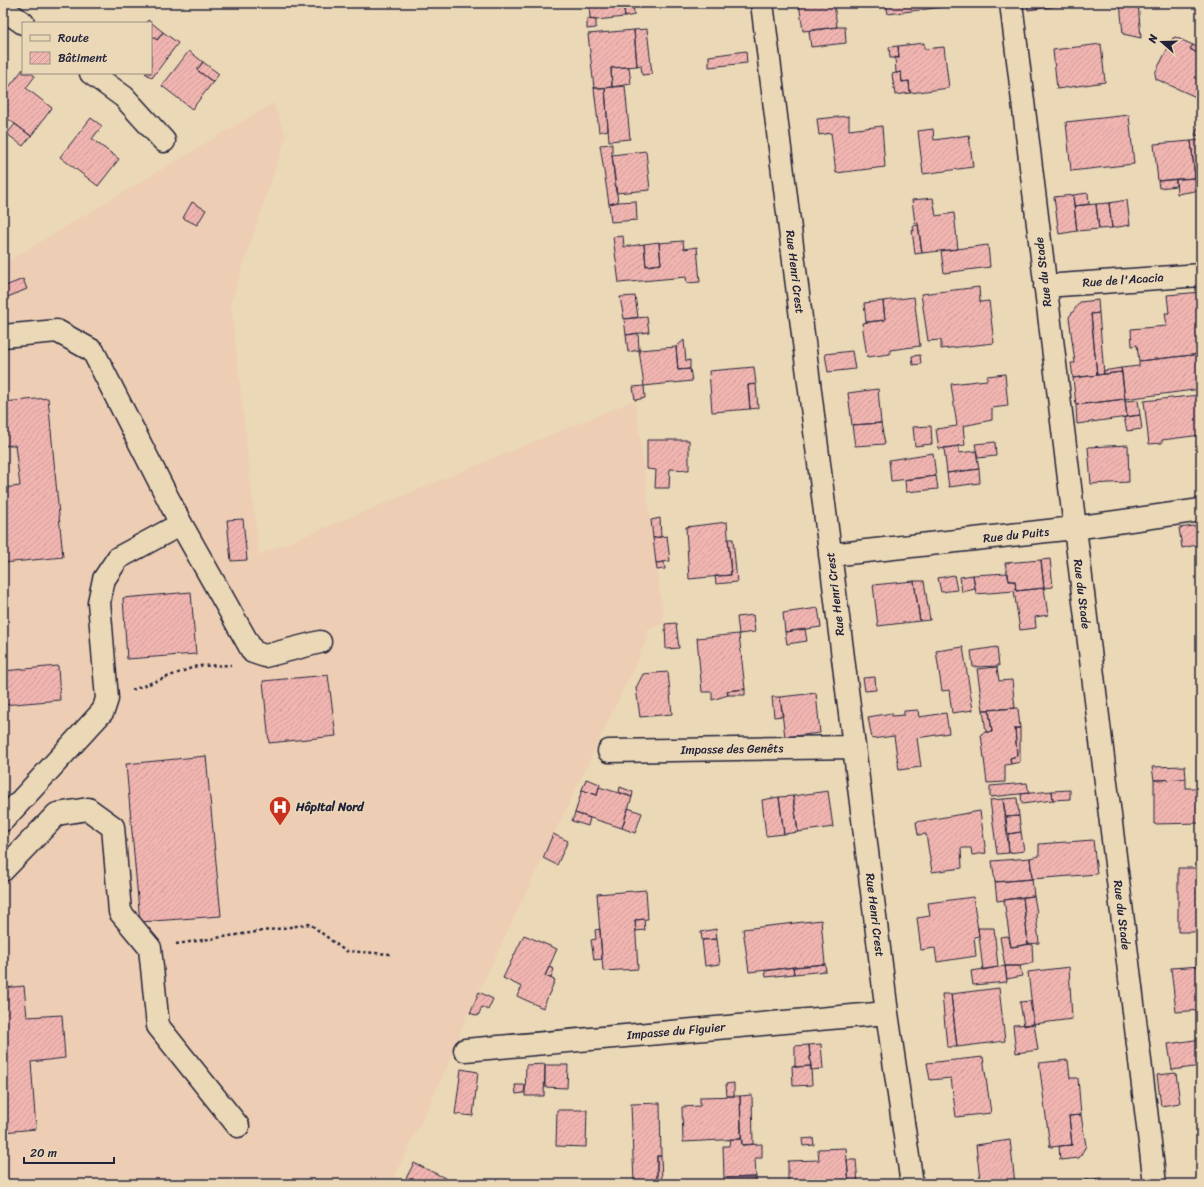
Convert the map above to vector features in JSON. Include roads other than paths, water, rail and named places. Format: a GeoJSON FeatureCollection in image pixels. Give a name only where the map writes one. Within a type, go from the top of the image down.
{"type":"FeatureCollection","features":[{"type":"Feature","properties":{"kind":"street","name":"Rue Henri Crest"},"geometry":{"type":"LineString","coordinates":[[762,3],[887,1013],[912,1184]]}},
{"type":"Feature","properties":{"kind":"street","name":"Rue du Stade"},"geometry":{"type":"LineString","coordinates":[[1011,3],[1155,1184]]}},
{"type":"Feature","properties":{"kind":"street"},"geometry":{"type":"LineString","coordinates":[[3,9],[22,22]]}},
{"type":"Feature","properties":{"kind":"street"},"geometry":{"type":"LineString","coordinates":[[92,74],[124,97],[164,141]]}},
{"type":"Feature","properties":{"kind":"street","name":"Rue de l'Acacia"},"geometry":{"type":"LineString","coordinates":[[1045,286],[1201,275]]}},
{"type":"Feature","properties":{"kind":"street"},"geometry":{"type":"LineString","coordinates":[[3,336],[57,331],[93,350],[181,524],[253,652],[265,656],[320,642]]}},
{"type":"Feature","properties":{"kind":"street","name":"Rue du Puits"},"geometry":{"type":"LineString","coordinates":[[830,555],[1074,528],[1201,510]]}},
{"type":"Feature","properties":{"kind":"street"},"geometry":{"type":"LineString","coordinates":[[3,820],[103,711],[107,699],[99,602],[104,579],[118,558],[181,524]]}},
{"type":"Feature","properties":{"kind":"street","name":"Impasse des Genêts"},"geometry":{"type":"LineString","coordinates":[[609,751],[854,747]]}},
{"type":"Feature","properties":{"kind":"street"},"geometry":{"type":"LineString","coordinates":[[3,870],[57,814],[88,809],[114,827],[120,912],[150,948],[158,1026],[238,1126]]}},
{"type":"Feature","properties":{"kind":"street","name":"Impasse du Figuier"},"geometry":{"type":"LineString","coordinates":[[465,1050],[887,1013]]}},
{"type":"Feature","properties":{"kind":"place","name":"Hôpital Nord"},"geometry":{"type":"Point","coordinates":[280,826]}}]}
